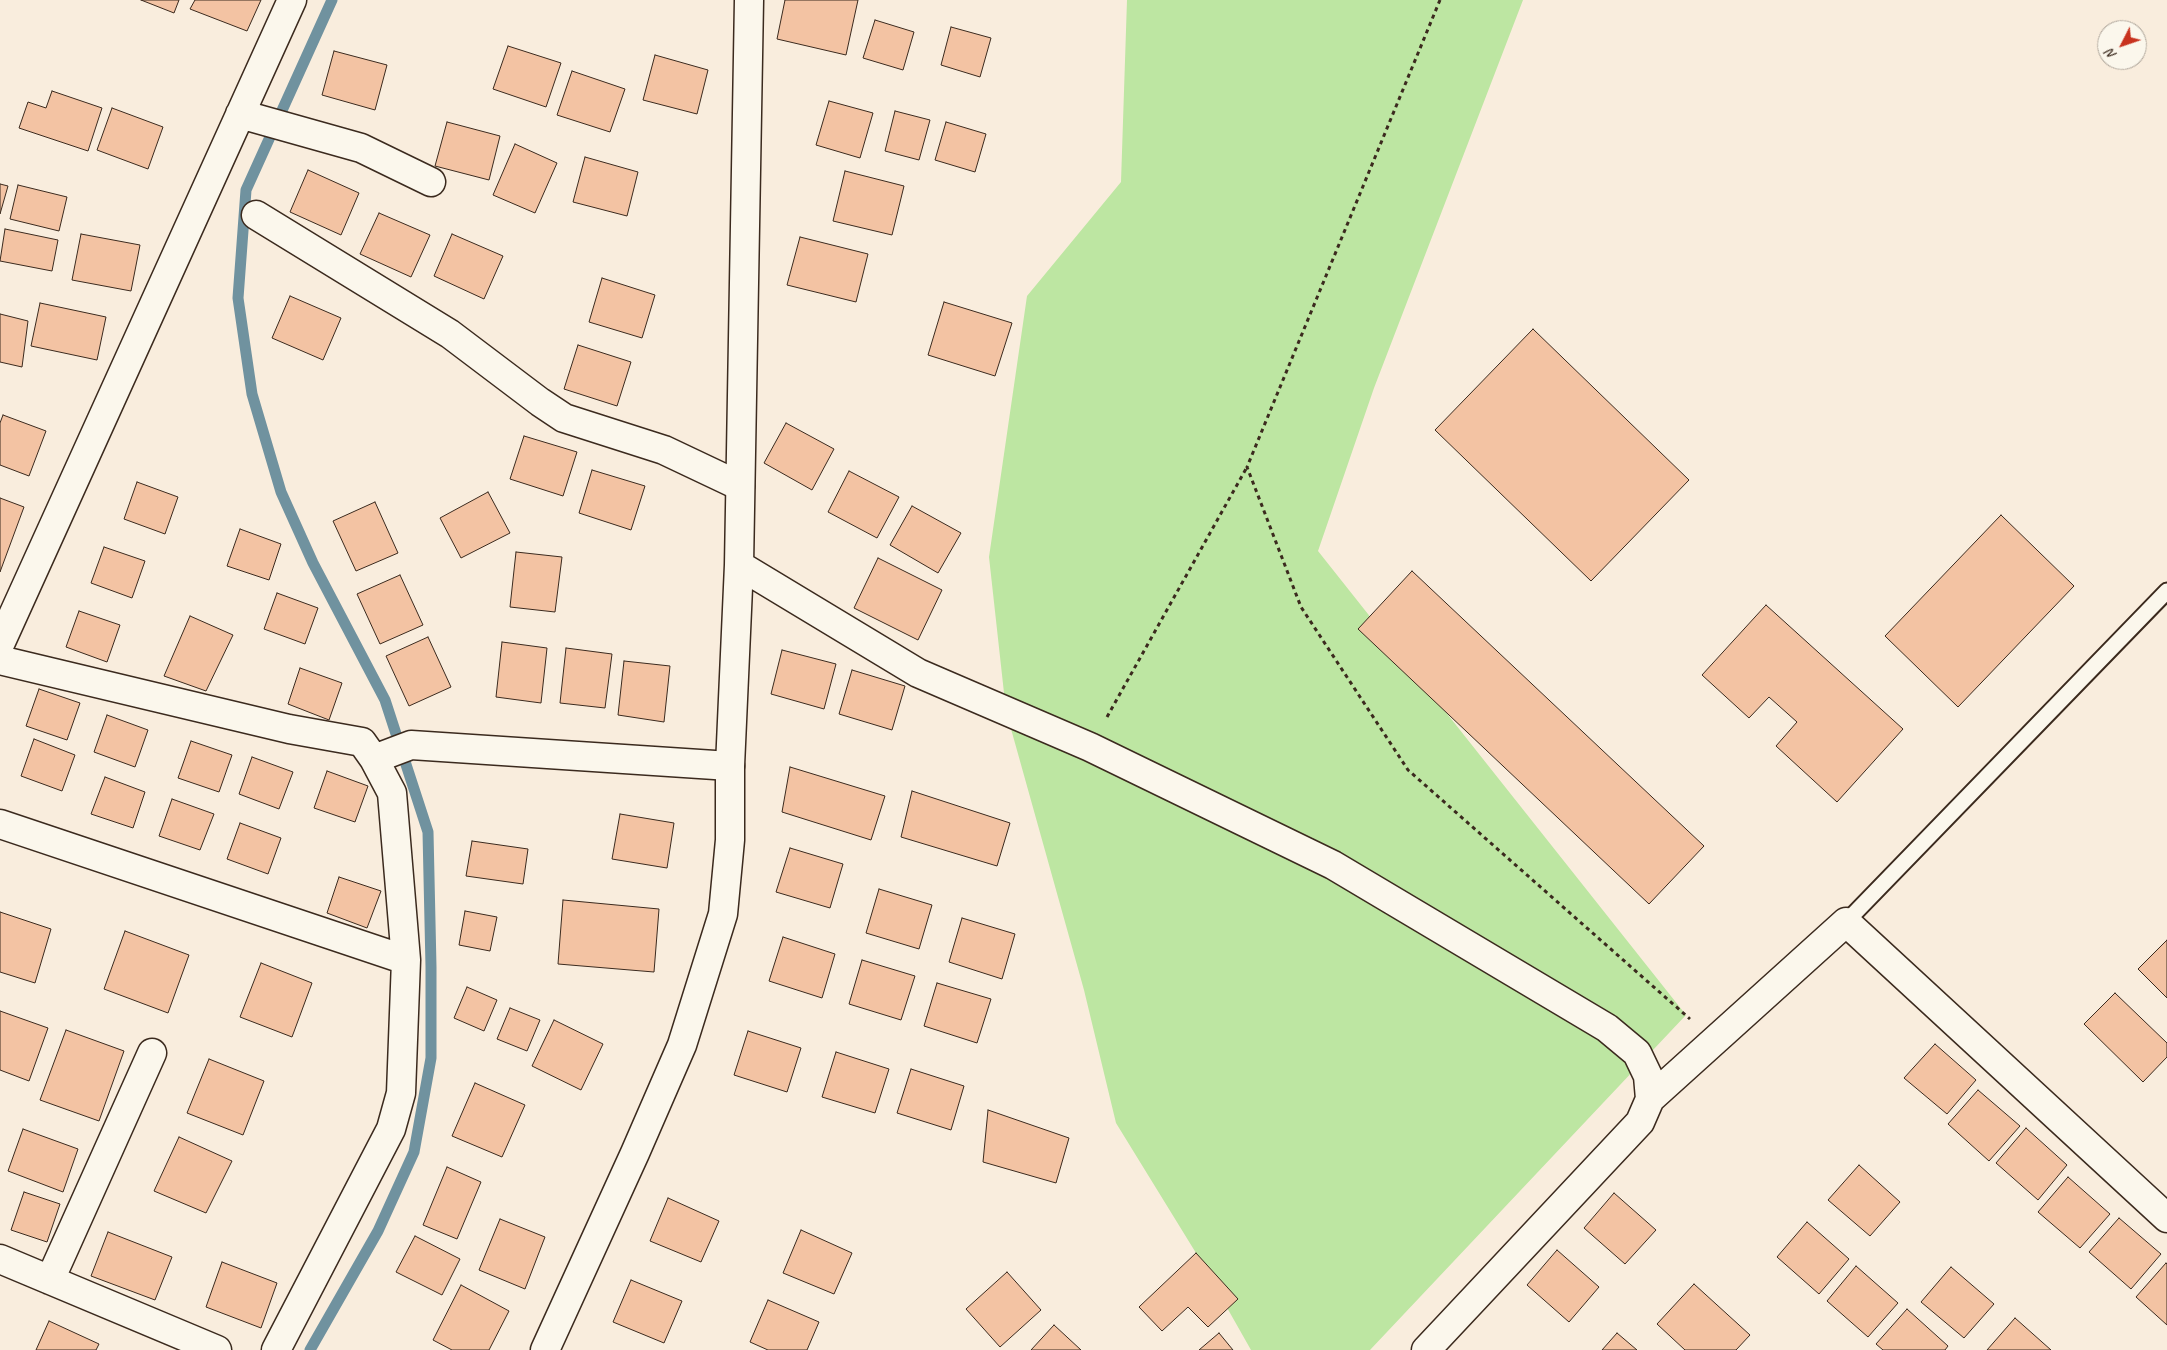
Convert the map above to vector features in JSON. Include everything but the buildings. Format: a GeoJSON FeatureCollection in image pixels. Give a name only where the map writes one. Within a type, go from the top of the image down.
{"type":"FeatureCollection","features":[{"type":"Feature","properties":{"kind":"street"},"geometry":{"type":"LineString","coordinates":[[0,644],[292,0]]}},
{"type":"Feature","properties":{"kind":"street"},"geometry":{"type":"LineString","coordinates":[[545,1350],[635,1153],[684,1035],[722,914],[730,840],[730,766],[739,565],[750,0]]}},
{"type":"Feature","properties":{"kind":"street"},"geometry":{"type":"LineString","coordinates":[[240,114],[361,148],[431,182]]}},
{"type":"Feature","properties":{"kind":"street"},"geometry":{"type":"LineString","coordinates":[[256,215],[450,334],[564,418],[664,450],[740,486]]}},
{"type":"Feature","properties":{"kind":"street"},"geometry":{"type":"LineString","coordinates":[[739,565],[918,673],[1090,747],[1333,865],[1607,1028],[1637,1053],[1648,1076],[1650,1099]]}},
{"type":"Feature","properties":{"kind":"street"},"geometry":{"type":"LineString","coordinates":[[0,660],[290,729],[362,742],[374,759],[392,793],[406,960],[401,1092],[391,1129],[276,1350]]}},
{"type":"Feature","properties":{"kind":"street"},"geometry":{"type":"LineString","coordinates":[[374,759],[411,745],[730,766]]}},
{"type":"Feature","properties":{"kind":"street"},"geometry":{"type":"LineString","coordinates":[[0,824],[406,960]]}},
{"type":"Feature","properties":{"kind":"street"},"geometry":{"type":"LineString","coordinates":[[1426,1350],[1640,1122],[1650,1099],[1714,1039],[1846,922],[2167,1218]]}},
{"type":"Feature","properties":{"kind":"street"},"geometry":{"type":"LineString","coordinates":[[50,1280],[152,1052]]}},
{"type":"Feature","properties":{"kind":"street"},"geometry":{"type":"LineString","coordinates":[[0,1259],[217,1350]]}},
{"type":"Feature","properties":{"kind":"lane"},"geometry":{"type":"LineString","coordinates":[[1846,922],[2167,592]]}},
{"type":"Feature","properties":{"kind":"path"},"geometry":{"type":"LineString","coordinates":[[1090,747],[1247,467],[1440,0]]}},
{"type":"Feature","properties":{"kind":"path"},"geometry":{"type":"LineString","coordinates":[[1247,467],[1301,607],[1408,770],[1714,1039]]}},
{"type":"Feature","properties":{"kind":"green space"},"geometry":{"type":"Polygon","coordinates":[[[1127,0],[1523,0],[1374,388],[1318,551],[1686,1015],[1370,1350],[1251,1350],[1196,1253],[1116,1123],[1084,990],[1006,711],[989,557],[1027,296],[1121,182],[1127,0]]]}},
{"type":"Feature","properties":{"kind":"waterway"},"geometry":{"type":"LineString","coordinates":[[310,1350],[378,1231],[414,1152],[431,1058],[428,832],[385,700],[313,563],[281,492],[252,394],[238,298],[246,190],[332,0]]}}]}
